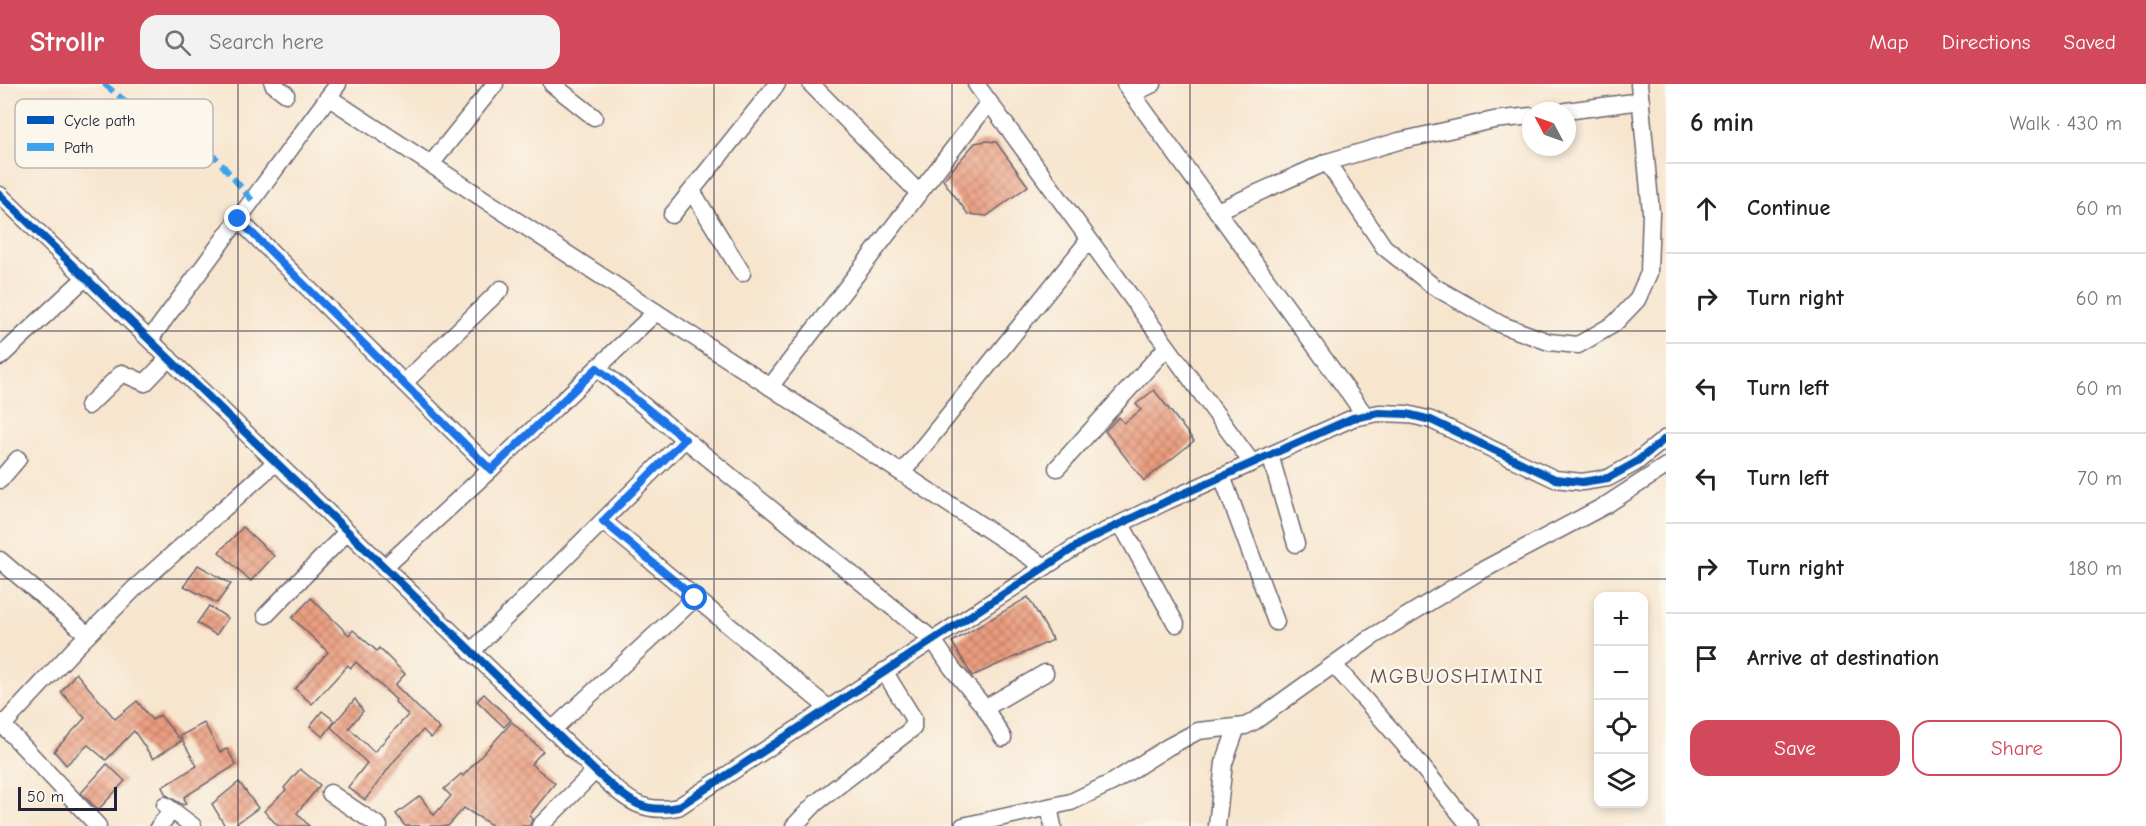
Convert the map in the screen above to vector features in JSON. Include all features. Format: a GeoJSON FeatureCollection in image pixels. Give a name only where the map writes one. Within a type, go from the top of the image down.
{"type":"FeatureCollection","features":[{"type":"Feature","properties":{"kind":"street"},"geometry":{"type":"LineString","coordinates":[[431,164],[495,84]]}},
{"type":"Feature","properties":{"kind":"street"},"geometry":{"type":"LineString","coordinates":[[552,84],[594,117]]}},
{"type":"Feature","properties":{"kind":"street"},"geometry":{"type":"LineString","coordinates":[[672,215],[777,84]]}},
{"type":"Feature","properties":{"kind":"street"},"geometry":{"type":"LineString","coordinates":[[811,84],[919,193]]}},
{"type":"Feature","properties":{"kind":"street"},"geometry":{"type":"LineString","coordinates":[[976,84],[1252,463]]}},
{"type":"Feature","properties":{"kind":"street"},"geometry":{"type":"LineString","coordinates":[[1153,84],[1129,89],[1365,415]]}},
{"type":"Feature","properties":{"kind":"street"},"geometry":{"type":"LineString","coordinates":[[1327,162],[1384,247],[1433,286],[1502,325],[1549,342],[1578,345],[1614,324],[1637,300],[1649,273],[1651,212],[1639,84]]}},
{"type":"Feature","properties":{"kind":"street"},"geometry":{"type":"LineString","coordinates":[[150,339],[333,90],[431,164],[1045,567]]}},
{"type":"Feature","properties":{"kind":"street"},"geometry":{"type":"LineString","coordinates":[[1576,110],[1641,101]]}},
{"type":"Feature","properties":{"kind":"street"},"geometry":{"type":"LineString","coordinates":[[770,387],[989,102]]}},
{"type":"Feature","properties":{"kind":"street"},"geometry":{"type":"LineString","coordinates":[[1217,210],[1327,162],[1399,141],[1494,120],[1522,117]]}},
{"type":"Feature","properties":{"kind":"street"},"geometry":{"type":"LineString","coordinates":[[692,191],[742,273]]}},
{"type":"Feature","properties":{"kind":"street"},"geometry":{"type":"LineString","coordinates":[[0,195],[595,771],[624,797],[640,806],[660,811],[678,807],[1083,542],[1222,476],[1353,418],[1379,413],[1407,414],[1431,420],[1555,478],[1582,482],[1608,477],[1635,462],[1666,438]]}},
{"type":"Feature","properties":{"kind":"street"},"geometry":{"type":"LineString","coordinates":[[238,219],[491,470]]}},
{"type":"Feature","properties":{"kind":"street"},"geometry":{"type":"LineString","coordinates":[[902,473],[1089,240]]}},
{"type":"Feature","properties":{"kind":"street"},"geometry":{"type":"LineString","coordinates":[[0,357],[86,277]]}},
{"type":"Feature","properties":{"kind":"street"},"geometry":{"type":"LineString","coordinates":[[404,383],[501,289]]}},
{"type":"Feature","properties":{"kind":"street"},"geometry":{"type":"LineString","coordinates":[[384,568],[491,470],[656,312]]}},
{"type":"Feature","properties":{"kind":"street"},"geometry":{"type":"LineString","coordinates":[[1057,468],[1167,347]]}},
{"type":"Feature","properties":{"kind":"street"},"geometry":{"type":"LineString","coordinates":[[88,406],[122,374],[146,383],[169,358]]}},
{"type":"Feature","properties":{"kind":"street"},"geometry":{"type":"LineString","coordinates":[[597,368],[933,640],[952,668],[985,708],[1003,738]]}},
{"type":"Feature","properties":{"kind":"street"},"geometry":{"type":"LineString","coordinates":[[471,652],[685,439]]}},
{"type":"Feature","properties":{"kind":"street"},"geometry":{"type":"LineString","coordinates":[[1270,455],[1296,543]]}},
{"type":"Feature","properties":{"kind":"street"},"geometry":{"type":"LineString","coordinates":[[0,480],[18,459]]}},
{"type":"Feature","properties":{"kind":"street"},"geometry":{"type":"LineString","coordinates":[[98,826],[1,724],[136,587],[276,462]]}},
{"type":"Feature","properties":{"kind":"street"},"geometry":{"type":"LineString","coordinates":[[963,826],[1071,802],[1113,782],[1198,731],[1245,726],[1255,721],[1372,637],[1479,572],[1606,505],[1666,466]]}},
{"type":"Feature","properties":{"kind":"street"},"geometry":{"type":"LineString","coordinates":[[1222,476],[1276,622]]}},
{"type":"Feature","properties":{"kind":"street"},"geometry":{"type":"LineString","coordinates":[[603,521],[828,708]]}},
{"type":"Feature","properties":{"kind":"street"},"geometry":{"type":"LineString","coordinates":[[1121,524],[1176,624]]}},
{"type":"Feature","properties":{"kind":"street"},"geometry":{"type":"LineString","coordinates":[[266,615],[347,532]]}},
{"type":"Feature","properties":{"kind":"street"},"geometry":{"type":"LineString","coordinates":[[0,560],[88,635]]}},
{"type":"Feature","properties":{"kind":"street"},"geometry":{"type":"LineString","coordinates":[[552,730],[695,598]]}},
{"type":"Feature","properties":{"kind":"street"},"geometry":{"type":"LineString","coordinates":[[1334,665],[1402,742],[1470,826]]}},
{"type":"Feature","properties":{"kind":"street"},"geometry":{"type":"LineString","coordinates":[[794,826],[816,803],[914,728],[913,718],[884,671]]}},
{"type":"Feature","properties":{"kind":"street"},"geometry":{"type":"LineString","coordinates":[[985,708],[1045,673]]}},
{"type":"Feature","properties":{"kind":"street"},"geometry":{"type":"LineString","coordinates":[[1217,826],[1224,763],[1237,727]]}},
{"type":"Feature","properties":{"kind":"street"},"geometry":{"type":"LineString","coordinates":[[540,826],[595,771]]}},
{"type":"Feature","properties":{"kind":"street"},"geometry":{"type":"LineString","coordinates":[[330,793],[379,826]]}},
{"type":"Feature","properties":{"kind":"street"},"geometry":{"type":"LineString","coordinates":[[1049,807],[1053,826]]}},
{"type":"Feature","properties":{"kind":"street"},"geometry":{"type":"LineString","coordinates":[[159,826],[169,808],[193,826]]}},
{"type":"Feature","properties":{"kind":"street"},"geometry":{"type":"LineString","coordinates":[[660,811],[669,826]]}},
{"type":"Feature","properties":{"kind":"building"},"geometry":{"type":"Polygon","coordinates":[[[996,142],[1028,186],[987,216],[968,214],[943,180],[975,143],[996,142]]]}},
{"type":"Feature","properties":{"kind":"building"},"geometry":{"type":"Polygon","coordinates":[[[1154,390],[1194,441],[1144,481],[1105,431],[1119,417],[1124,423],[1141,410],[1136,404],[1154,390]]]}},
{"type":"Feature","properties":{"kind":"building"},"geometry":{"type":"Polygon","coordinates":[[[243,527],[274,556],[251,581],[219,552],[243,527]]]}},
{"type":"Feature","properties":{"kind":"building"},"geometry":{"type":"Polygon","coordinates":[[[198,565],[231,584],[217,603],[184,586],[198,565]]]}},
{"type":"Feature","properties":{"kind":"building"},"geometry":{"type":"Polygon","coordinates":[[[1028,597],[1053,640],[972,676],[952,642],[1028,597]]]}},
{"type":"Feature","properties":{"kind":"building"},"geometry":{"type":"Polygon","coordinates":[[[311,598],[349,635],[353,630],[377,651],[379,648],[405,674],[395,685],[440,729],[431,738],[423,730],[395,760],[365,800],[348,787],[367,763],[331,727],[355,699],[363,711],[349,728],[374,752],[408,715],[395,702],[396,700],[356,662],[351,668],[348,665],[312,704],[295,689],[328,652],[292,618],[311,598]]]}},
{"type":"Feature","properties":{"kind":"building"},"geometry":{"type":"Polygon","coordinates":[[[209,606],[228,618],[216,635],[197,623],[209,606]]]}},
{"type":"Feature","properties":{"kind":"building"},"geometry":{"type":"Polygon","coordinates":[[[76,673],[115,719],[137,701],[152,720],[160,715],[181,741],[153,759],[134,731],[106,760],[88,745],[66,765],[54,751],[85,718],[61,692],[76,673]]]}},
{"type":"Feature","properties":{"kind":"building"},"geometry":{"type":"Polygon","coordinates":[[[484,694],[511,720],[504,727],[477,701],[484,694]]]}},
{"type":"Feature","properties":{"kind":"building"},"geometry":{"type":"Polygon","coordinates":[[[322,711],[335,721],[323,737],[310,726],[322,711]]]}},
{"type":"Feature","properties":{"kind":"building"},"geometry":{"type":"Polygon","coordinates":[[[512,722],[543,751],[531,764],[555,783],[529,816],[533,819],[529,826],[493,826],[464,808],[448,826],[405,826],[396,814],[420,796],[434,815],[451,796],[444,789],[461,774],[463,776],[512,722]]]}},
{"type":"Feature","properties":{"kind":"building"},"geometry":{"type":"Polygon","coordinates":[[[204,723],[220,752],[227,749],[236,765],[184,797],[186,804],[183,805],[166,795],[162,787],[197,766],[180,736],[204,723]]]}},
{"type":"Feature","properties":{"kind":"building"},"geometry":{"type":"Polygon","coordinates":[[[107,764],[125,781],[98,810],[81,793],[107,764]]]}},
{"type":"Feature","properties":{"kind":"building"},"geometry":{"type":"Polygon","coordinates":[[[300,769],[320,785],[297,813],[309,826],[278,826],[264,811],[286,790],[284,788],[300,769]]]}},
{"type":"Feature","properties":{"kind":"building"},"geometry":{"type":"Polygon","coordinates":[[[239,782],[258,808],[233,826],[225,826],[212,804],[239,782]]]}},
{"type":"Feature","properties":{"kind":"marked path"},"geometry":{"type":"LineString","coordinates":[[104,84],[123,99]]}},
{"type":"Feature","properties":{"kind":"marked path"},"geometry":{"type":"LineString","coordinates":[[213,155],[252,200]]}},
{"type":"Feature","properties":{"kind":"cycle path"},"geometry":{"type":"LineString","coordinates":[[0,195],[595,771],[632,801],[652,808],[678,807],[1083,542],[1167,501],[1353,418],[1379,413],[1407,414],[1431,420],[1555,479],[1582,482],[1608,478],[1635,463],[1666,438]]}},
{"type":"Feature","properties":{"kind":"district","name":"MGBUOSHIMINI"},"geometry":{"type":"Point","coordinates":[1457,676]}},
{"type":"Feature","properties":{"kind":"route"},"geometry":{"type":"LineString","coordinates":[[238,219],[491,470],[597,368],[685,439],[603,521],[695,598]]}}]}
